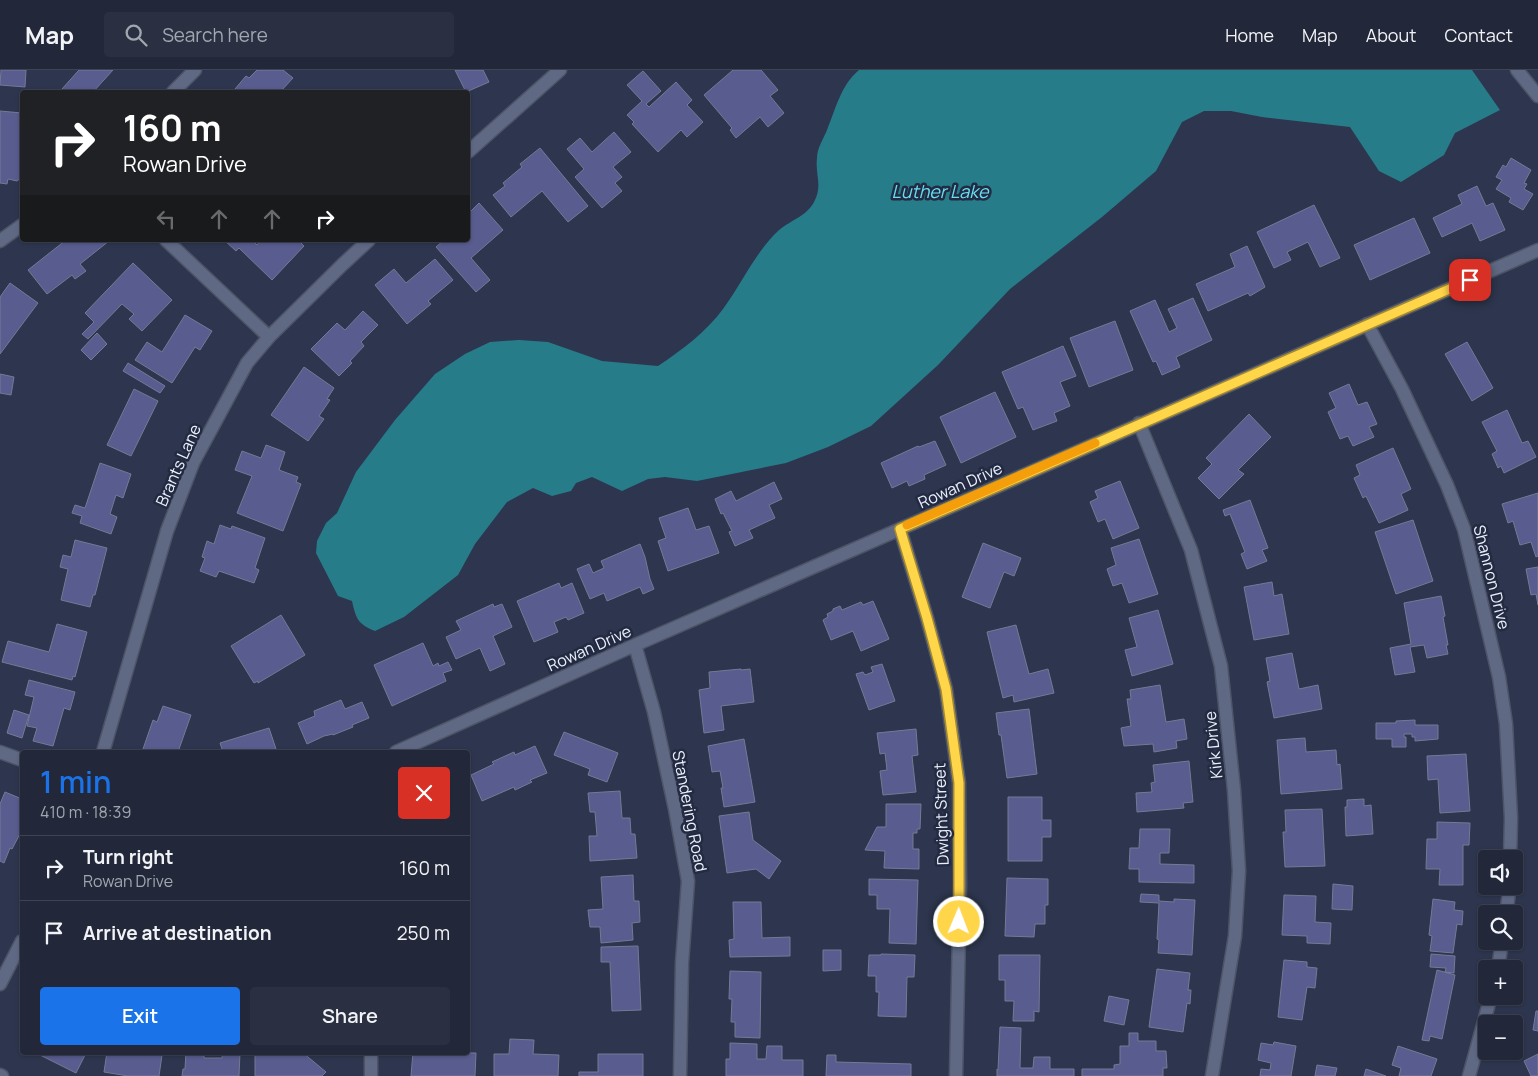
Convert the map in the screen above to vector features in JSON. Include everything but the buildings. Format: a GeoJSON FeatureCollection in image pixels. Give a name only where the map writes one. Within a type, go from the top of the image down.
{"type":"FeatureCollection","features":[{"type":"Feature","properties":{"kind":"street"},"geometry":{"type":"LineString","coordinates":[[175,90],[195,70]]}},
{"type":"Feature","properties":{"kind":"street"},"geometry":{"type":"LineString","coordinates":[[470,150],[560,70]]}},
{"type":"Feature","properties":{"kind":"street"},"geometry":{"type":"LineString","coordinates":[[1517,70],[1538,96]]}},
{"type":"Feature","properties":{"kind":"street"},"geometry":{"type":"LineString","coordinates":[[0,241],[20,226]]}},
{"type":"Feature","properties":{"kind":"street"},"geometry":{"type":"LineString","coordinates":[[168,242],[269,337]]}},
{"type":"Feature","properties":{"kind":"street","name":"Brants Lane"},"geometry":{"type":"LineString","coordinates":[[104,750],[167,531],[193,463],[247,363],[269,337],[367,242]]}},
{"type":"Feature","properties":{"kind":"street","name":"Rowan Drive"},"geometry":{"type":"LineString","coordinates":[[400,750],[1139,423],[1538,250]]}},
{"type":"Feature","properties":{"kind":"street","name":"Shannon Drive"},"geometry":{"type":"LineString","coordinates":[[1367,324],[1402,389],[1447,485],[1464,528],[1501,686],[1507,743],[1511,818],[1510,850]]}},
{"type":"Feature","properties":{"kind":"street","name":"Kirk Drive"},"geometry":{"type":"LineString","coordinates":[[1139,423],[1191,550],[1221,666],[1234,790],[1239,870],[1235,936],[1212,1076]]}},
{"type":"Feature","properties":{"kind":"street","name":"Dwight Street"},"geometry":{"type":"LineString","coordinates":[[900,529],[946,689],[959,783],[960,884],[956,1076]]}},
{"type":"Feature","properties":{"kind":"street","name":"Standering Road"},"geometry":{"type":"LineString","coordinates":[[635,645],[654,712],[688,881],[682,963],[680,1076]]}},
{"type":"Feature","properties":{"kind":"street"},"geometry":{"type":"LineString","coordinates":[[0,752],[20,759]]}},
{"type":"Feature","properties":{"kind":"street"},"geometry":{"type":"LineString","coordinates":[[0,984],[20,945]]}},
{"type":"Feature","properties":{"kind":"street"},"geometry":{"type":"LineString","coordinates":[[1469,1076],[1489,1005]]}},
{"type":"Feature","properties":{"kind":"street"},"geometry":{"type":"LineString","coordinates":[[371,1055],[371,1076]]}},
{"type":"Feature","properties":{"kind":"water","name":"Luther Lake"},"geometry":{"type":"Polygon","coordinates":[[[859,70],[1472,70],[1500,110],[1455,133],[1444,155],[1401,182],[1379,171],[1350,127],[1262,117],[1231,111],[1204,111],[1182,122],[1156,171],[1102,217],[1010,289],[938,365],[871,426],[828,447],[786,463],[697,481],[665,477],[648,479],[622,491],[592,477],[576,483],[571,491],[552,496],[533,488],[507,502],[475,544],[458,575],[404,617],[375,631],[361,623],[352,601],[338,596],[316,553],[317,541],[326,523],[337,513],[356,472],[395,420],[435,374],[465,354],[490,342],[519,340],[548,342],[602,361],[658,366],[676,354],[701,333],[723,309],[756,258],[778,231],[811,207],[818,190],[817,154],[819,147],[843,90],[859,70]]]}},
{"type":"Feature","properties":{"kind":"slow traffic"},"geometry":{"type":"LineString","coordinates":[[907,525],[1095,443]]}},
{"type":"Feature","properties":{"kind":"route"},"geometry":{"type":"LineString","coordinates":[[959,922],[959,783],[946,689],[900,529],[1470,280]]}}]}
